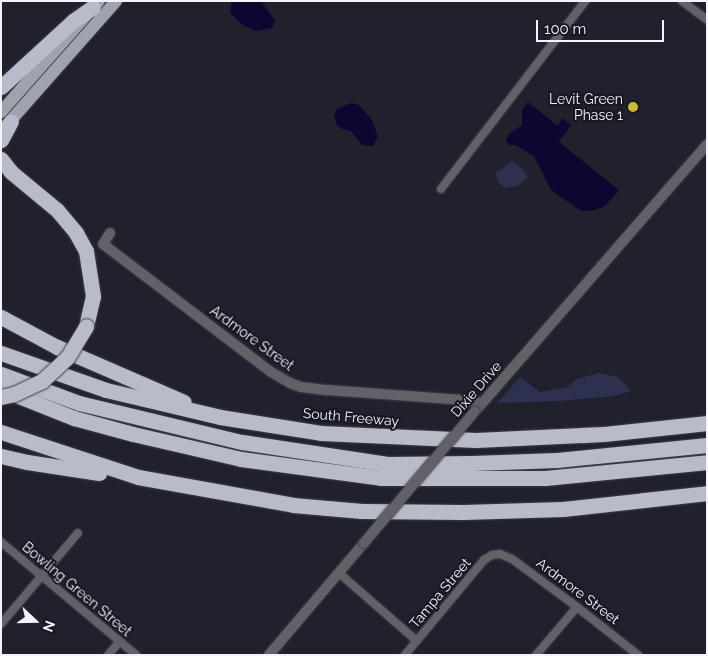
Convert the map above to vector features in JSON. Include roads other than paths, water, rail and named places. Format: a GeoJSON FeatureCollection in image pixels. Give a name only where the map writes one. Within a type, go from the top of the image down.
{"type":"FeatureCollection","features":[{"type":"Feature","properties":{"kind":"highway"},"geometry":{"type":"LineString","coordinates":[[1,87],[73,21],[96,4]]}},
{"type":"Feature","properties":{"kind":"highway"},"geometry":{"type":"LineString","coordinates":[[1,140],[4,121]]}},
{"type":"Feature","properties":{"kind":"highway"},"geometry":{"type":"LineString","coordinates":[[1,159],[11,172],[57,210],[76,233],[86,250],[93,296],[86,326],[67,358],[42,381],[1,397]]}},
{"type":"Feature","properties":{"kind":"highway"},"geometry":{"type":"LineString","coordinates":[[1,317],[56,347],[220,417]]}},
{"type":"Feature","properties":{"kind":"highway","name":"South Freeway"},"geometry":{"type":"LineString","coordinates":[[1,353],[106,390],[220,417],[321,433],[476,440],[604,434],[707,423]]}},
{"type":"Feature","properties":{"kind":"highway"},"geometry":{"type":"LineString","coordinates":[[1,374],[79,403],[242,442],[387,464],[557,460],[707,445]]}},
{"type":"Feature","properties":{"kind":"highway"},"geometry":{"type":"LineString","coordinates":[[1,389],[74,418],[142,436],[241,459],[381,478],[544,478],[707,462]]}},
{"type":"Feature","properties":{"kind":"highway"},"geometry":{"type":"LineString","coordinates":[[1,432],[80,459],[170,484]]}},
{"type":"Feature","properties":{"kind":"highway"},"geometry":{"type":"LineString","coordinates":[[1,456],[27,462],[294,505],[362,511],[463,512],[563,509],[707,493]]}},
{"type":"Feature","properties":{"kind":"main road"},"geometry":{"type":"LineString","coordinates":[[4,121],[116,1]]}},
{"type":"Feature","properties":{"kind":"main road"},"geometry":{"type":"LineString","coordinates":[[4,121],[96,4]]}},
{"type":"Feature","properties":{"kind":"street"},"geometry":{"type":"LineString","coordinates":[[441,189],[585,1]]}},
{"type":"Feature","properties":{"kind":"street"},"geometry":{"type":"LineString","coordinates":[[682,1],[707,20]]}},
{"type":"Feature","properties":{"kind":"street","name":"Dixie Drive"},"geometry":{"type":"LineString","coordinates":[[269,655],[478,407],[707,145]]}},
{"type":"Feature","properties":{"kind":"street","name":"Ardmore Street"},"geometry":{"type":"LineString","coordinates":[[110,233],[103,244],[271,372],[290,383],[301,387],[327,390],[462,400],[478,407]]}},
{"type":"Feature","properties":{"kind":"street"},"geometry":{"type":"LineString","coordinates":[[1,624],[78,533]]}},
{"type":"Feature","properties":{"kind":"street","name":"Bowling Green Street"},"geometry":{"type":"LineString","coordinates":[[1,542],[136,655]]}},
{"type":"Feature","properties":{"kind":"street","name":"Ardmore Street"},"geometry":{"type":"LineString","coordinates":[[500,554],[512,559],[577,606],[638,655]]}},
{"type":"Feature","properties":{"kind":"street","name":"Tampa Street"},"geometry":{"type":"LineString","coordinates":[[405,655],[484,560],[492,555],[500,554]]}},
{"type":"Feature","properties":{"kind":"street"},"geometry":{"type":"LineString","coordinates":[[339,573],[417,641]]}},
{"type":"Feature","properties":{"kind":"street"},"geometry":{"type":"LineString","coordinates":[[536,655],[577,606]]}},
{"type":"Feature","properties":{"kind":"street"},"geometry":{"type":"LineString","coordinates":[[108,655],[120,641]]}},
{"type":"Feature","properties":{"kind":"place","name":"Levit Green Phase 1"},"geometry":{"type":"Point","coordinates":[633,107]}}]}
